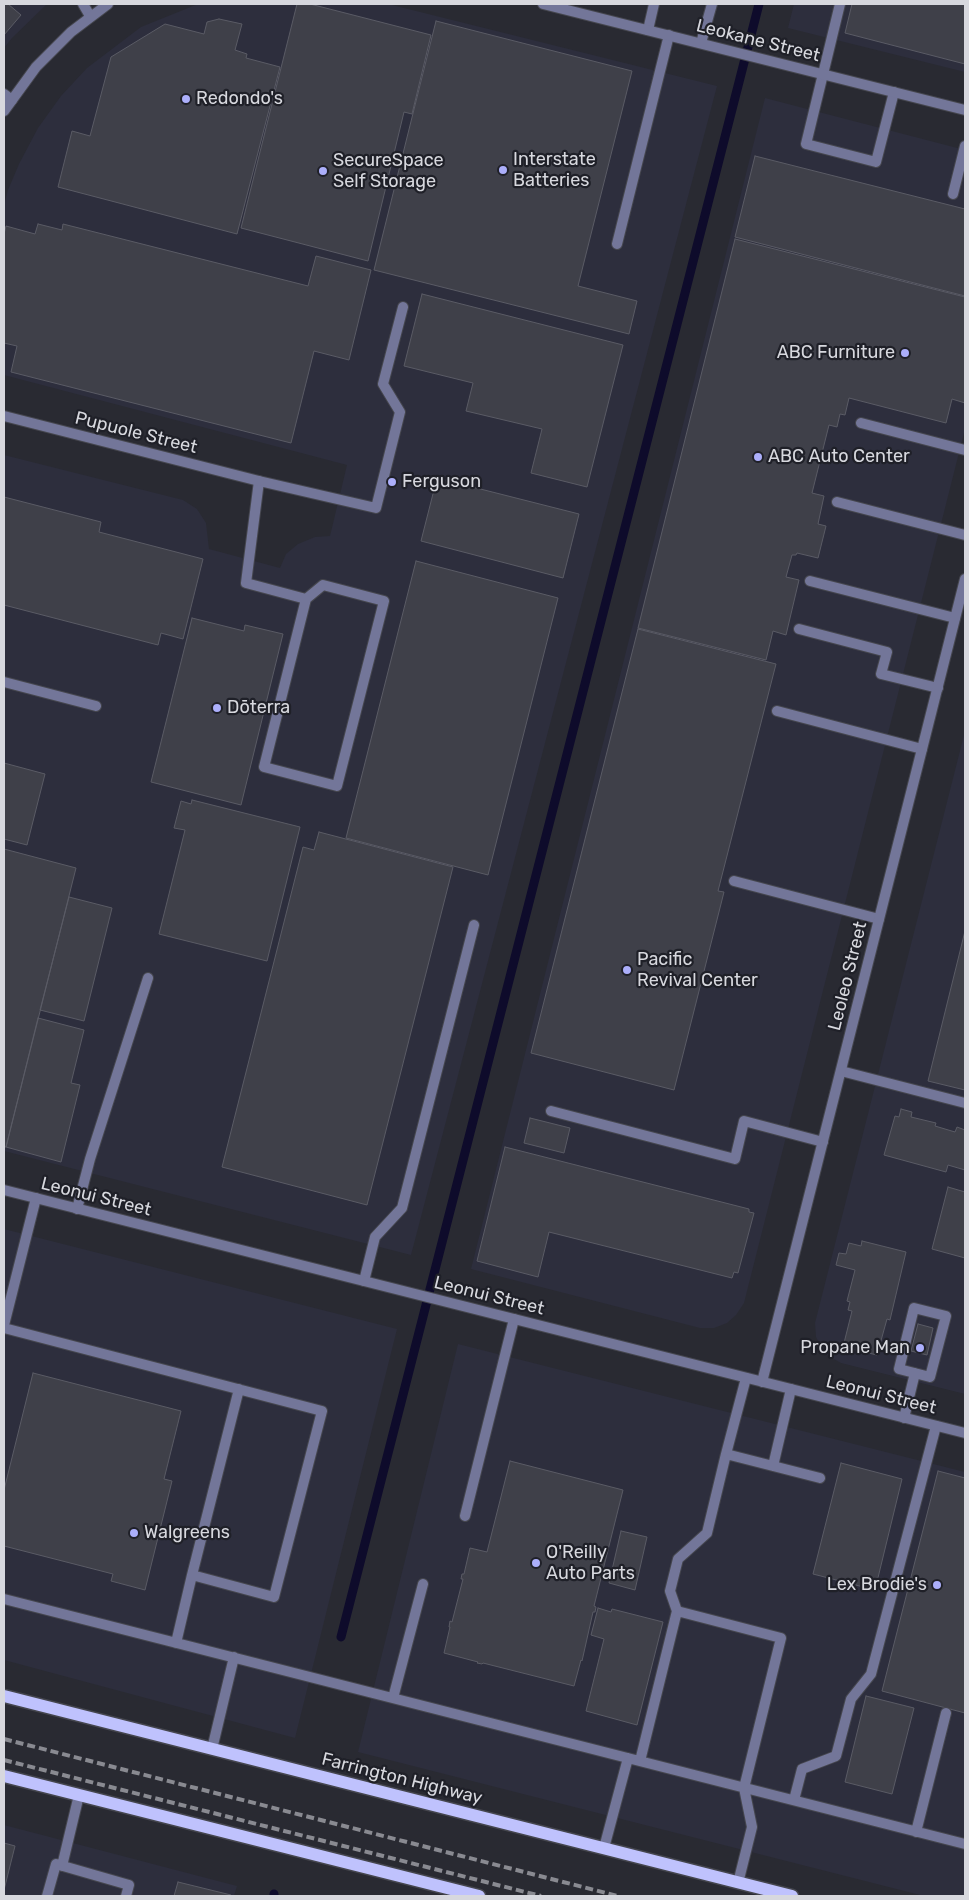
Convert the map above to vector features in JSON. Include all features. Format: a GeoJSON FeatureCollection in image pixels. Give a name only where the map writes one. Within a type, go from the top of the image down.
{"type":"FeatureCollection","features":[{"type":"Feature","properties":{"kind":"main road","name":"Farrington Highway"},"geometry":{"type":"LineString","coordinates":[[4,1696],[792,1896]]}},
{"type":"Feature","properties":{"kind":"main road"},"geometry":{"type":"LineString","coordinates":[[4,1776],[479,1896]]}},
{"type":"Feature","properties":{"kind":"street"},"geometry":{"type":"LineString","coordinates":[[83,4],[90,16]]}},
{"type":"Feature","properties":{"kind":"street"},"geometry":{"type":"LineString","coordinates":[[4,111],[8,97],[36,67],[71,32],[108,4]]}},
{"type":"Feature","properties":{"kind":"street","name":"Leokane Street"},"geometry":{"type":"LineString","coordinates":[[546,4],[965,110]]}},
{"type":"Feature","properties":{"kind":"street"},"geometry":{"type":"LineString","coordinates":[[648,30],[654,4]]}},
{"type":"Feature","properties":{"kind":"street"},"geometry":{"type":"LineString","coordinates":[[701,43],[712,4]]}},
{"type":"Feature","properties":{"kind":"street"},"geometry":{"type":"LineString","coordinates":[[840,4],[806,144],[876,162],[894,92]]}},
{"type":"Feature","properties":{"kind":"street"},"geometry":{"type":"LineString","coordinates":[[617,244],[669,35]]}},
{"type":"Feature","properties":{"kind":"street"},"geometry":{"type":"LineString","coordinates":[[954,194],[965,146]]}},
{"type":"Feature","properties":{"kind":"street","name":"Pupuole Street"},"geometry":{"type":"LineString","coordinates":[[4,416],[259,481],[376,508],[400,412],[383,384],[403,307]]}},
{"type":"Feature","properties":{"kind":"street"},"geometry":{"type":"LineString","coordinates":[[861,422],[965,450]]}},
{"type":"Feature","properties":{"kind":"street"},"geometry":{"type":"LineString","coordinates":[[259,481],[246,583],[306,599]]}},
{"type":"Feature","properties":{"kind":"street"},"geometry":{"type":"LineString","coordinates":[[837,502],[965,534]]}},
{"type":"Feature","properties":{"kind":"street","name":"Leoleo Street"},"geometry":{"type":"LineString","coordinates":[[762,1382],[955,618],[962,603],[965,579]]}},
{"type":"Feature","properties":{"kind":"street"},"geometry":{"type":"LineString","coordinates":[[810,581],[955,618]]}},
{"type":"Feature","properties":{"kind":"street"},"geometry":{"type":"LineString","coordinates":[[323,585],[384,601],[337,786],[264,767],[306,599],[323,585]]}},
{"type":"Feature","properties":{"kind":"street"},"geometry":{"type":"LineString","coordinates":[[799,629],[886,652],[881,674],[938,688]]}},
{"type":"Feature","properties":{"kind":"street"},"geometry":{"type":"LineString","coordinates":[[4,682],[96,706]]}},
{"type":"Feature","properties":{"kind":"street"},"geometry":{"type":"LineString","coordinates":[[777,711],[922,748]]}},
{"type":"Feature","properties":{"kind":"street"},"geometry":{"type":"LineString","coordinates":[[734,881],[879,919]]}},
{"type":"Feature","properties":{"kind":"street"},"geometry":{"type":"LineString","coordinates":[[364,1281],[375,1237],[402,1208],[474,925]]}},
{"type":"Feature","properties":{"kind":"street"},"geometry":{"type":"LineString","coordinates":[[77,1209],[90,1159],[148,978]]}},
{"type":"Feature","properties":{"kind":"street"},"geometry":{"type":"LineString","coordinates":[[841,1071],[965,1103]]}},
{"type":"Feature","properties":{"kind":"street"},"geometry":{"type":"LineString","coordinates":[[552,1112],[735,1159],[744,1122],[823,1142]]}},
{"type":"Feature","properties":{"kind":"street","name":"Leonui Street"},"geometry":{"type":"LineString","coordinates":[[4,1190],[965,1433]]}},
{"type":"Feature","properties":{"kind":"street"},"geometry":{"type":"LineString","coordinates":[[36,1198],[4,1326],[322,1412],[274,1597],[192,1576]]}},
{"type":"Feature","properties":{"kind":"street"},"geometry":{"type":"LineString","coordinates":[[914,1308],[946,1316],[930,1377],[915,1373],[899,1369],[914,1308]]}},
{"type":"Feature","properties":{"kind":"street"},"geometry":{"type":"LineString","coordinates":[[466,1516],[514,1319]]}},
{"type":"Feature","properties":{"kind":"street"},"geometry":{"type":"LineString","coordinates":[[904,1418],[915,1373]]}},
{"type":"Feature","properties":{"kind":"street"},"geometry":{"type":"LineString","coordinates":[[640,1761],[677,1611],[670,1591],[678,1559],[707,1533],[746,1378]]}},
{"type":"Feature","properties":{"kind":"street"},"geometry":{"type":"LineString","coordinates":[[176,1643],[239,1389]]}},
{"type":"Feature","properties":{"kind":"street"},"geometry":{"type":"LineString","coordinates":[[773,1466],[791,1389]]}},
{"type":"Feature","properties":{"kind":"street"},"geometry":{"type":"LineString","coordinates":[[794,1800],[802,1769],[836,1756],[850,1700],[871,1674],[936,1426]]}},
{"type":"Feature","properties":{"kind":"street"},"geometry":{"type":"LineString","coordinates":[[726,1454],[820,1478]]}},
{"type":"Feature","properties":{"kind":"street"},"geometry":{"type":"LineString","coordinates":[[393,1698],[423,1584]]}},
{"type":"Feature","properties":{"kind":"street"},"geometry":{"type":"LineString","coordinates":[[4,1599],[965,1844]]}},
{"type":"Feature","properties":{"kind":"street"},"geometry":{"type":"LineString","coordinates":[[677,1611],[782,1638],[744,1788],[752,1827],[738,1883]]}},
{"type":"Feature","properties":{"kind":"street"},"geometry":{"type":"LineString","coordinates":[[212,1749],[234,1657]]}},
{"type":"Feature","properties":{"kind":"street"},"geometry":{"type":"LineString","coordinates":[[916,1832],[946,1713]]}},
{"type":"Feature","properties":{"kind":"street"},"geometry":{"type":"LineString","coordinates":[[604,1848],[628,1758]]}},
{"type":"Feature","properties":{"kind":"street"},"geometry":{"type":"LineString","coordinates":[[62,1866],[79,1795]]}},
{"type":"Feature","properties":{"kind":"street"},"geometry":{"type":"LineString","coordinates":[[47,1896],[56,1864],[129,1884],[126,1896]]}},
{"type":"Feature","properties":{"kind":"shaded area"},"geometry":{"type":"Polygon","coordinates":[[[4,4],[47,4],[4,48],[4,4]]]}},
{"type":"Feature","properties":{"kind":"shaded area"},"geometry":{"type":"Polygon","coordinates":[[[198,4],[388,4],[717,86],[411,1255],[4,1151],[4,455],[183,500],[197,509],[206,523],[209,549],[280,568],[286,554],[298,544],[315,537],[330,536],[347,465],[4,375],[4,205],[19,164],[38,128],[61,96],[87,68],[141,27],[198,4]]]}},
{"type":"Feature","properties":{"kind":"shaded area"},"geometry":{"type":"Polygon","coordinates":[[[794,4],[965,4],[965,72],[788,28],[794,4]]]}},
{"type":"Feature","properties":{"kind":"shaded area"},"geometry":{"type":"Polygon","coordinates":[[[765,98],[965,150],[965,429],[744,1303],[736,1315],[727,1323],[714,1328],[700,1328],[471,1269],[765,98]]]}},
{"type":"Feature","properties":{"kind":"shaded area"},"geometry":{"type":"Polygon","coordinates":[[[965,731],[965,1394],[841,1363],[827,1355],[820,1345],[816,1337],[815,1323],[965,731]]]}},
{"type":"Feature","properties":{"kind":"shaded area"},"geometry":{"type":"Polygon","coordinates":[[[4,1229],[397,1329],[295,1738],[4,1660],[4,1229]]]}},
{"type":"Feature","properties":{"kind":"shaded area"},"geometry":{"type":"Polygon","coordinates":[[[458,1344],[965,1472],[965,1896],[924,1896],[358,1752],[458,1344]]]}},
{"type":"Feature","properties":{"kind":"shaded area"},"geometry":{"type":"Polygon","coordinates":[[[4,1825],[237,1886],[234,1896],[4,1896],[4,1825]]]}},
{"type":"Feature","properties":{"kind":"building"},"geometry":{"type":"Polygon","coordinates":[[[4,4],[8,4],[21,15],[4,35],[4,4]]]}},
{"type":"Feature","properties":{"kind":"building","name":"SecureSpace Self Storage"},"geometry":{"type":"Polygon","coordinates":[[[297,4],[310,4],[431,35],[412,114],[404,112],[368,261],[241,228],[297,4]]]}},
{"type":"Feature","properties":{"kind":"building"},"geometry":{"type":"Polygon","coordinates":[[[852,4],[965,4],[965,64],[845,33],[852,4]]]}},
{"type":"Feature","properties":{"kind":"building","name":"Redondo's"},"geometry":{"type":"Polygon","coordinates":[[[219,19],[242,24],[235,50],[247,54],[246,58],[280,67],[237,234],[58,187],[72,131],[90,136],[111,57],[165,24],[204,34],[207,22],[219,19]]]}},
{"type":"Feature","properties":{"kind":"building","name":"Interstate Batteries"},"geometry":{"type":"Polygon","coordinates":[[[436,21],[632,71],[578,286],[637,301],[629,334],[374,270],[436,21]]]}},
{"type":"Feature","properties":{"kind":"building"},"geometry":{"type":"Polygon","coordinates":[[[755,156],[965,209],[965,296],[735,237],[755,156]]]}},
{"type":"Feature","properties":{"kind":"building"},"geometry":{"type":"Polygon","coordinates":[[[38,224],[62,230],[63,224],[308,286],[316,256],[371,270],[349,360],[314,351],[291,443],[11,372],[17,346],[4,343],[4,234],[6,226],[35,234],[38,224]]]}},
{"type":"Feature","properties":{"kind":"building"},"geometry":{"type":"Polygon","coordinates":[[[735,239],[965,297],[965,403],[952,399],[946,423],[849,398],[845,415],[840,414],[837,427],[829,425],[812,493],[824,496],[818,524],[826,526],[818,558],[797,553],[792,555],[786,577],[799,580],[786,635],[773,631],[766,660],[638,628],[735,239]]]}},
{"type":"Feature","properties":{"kind":"building"},"geometry":{"type":"Polygon","coordinates":[[[422,294],[623,345],[587,487],[531,473],[542,429],[466,411],[473,383],[404,366],[422,294]]]}},
{"type":"Feature","properties":{"kind":"building"},"geometry":{"type":"Polygon","coordinates":[[[437,478],[579,514],[563,578],[421,541],[437,478]]]}},
{"type":"Feature","properties":{"kind":"building"},"geometry":{"type":"Polygon","coordinates":[[[4,497],[101,522],[99,532],[203,559],[183,639],[161,633],[158,645],[4,605],[4,497]]]}},
{"type":"Feature","properties":{"kind":"building"},"geometry":{"type":"Polygon","coordinates":[[[416,561],[558,598],[488,875],[346,838],[416,561]]]}},
{"type":"Feature","properties":{"kind":"building","name":"Dōterra"},"geometry":{"type":"Polygon","coordinates":[[[192,618],[244,631],[245,625],[283,634],[241,805],[151,782],[192,618]]]}},
{"type":"Feature","properties":{"kind":"building"},"geometry":{"type":"Polygon","coordinates":[[[638,629],[776,664],[718,891],[724,892],[674,1090],[531,1053],[638,629]]]}},
{"type":"Feature","properties":{"kind":"building"},"geometry":{"type":"Polygon","coordinates":[[[4,763],[45,774],[27,845],[4,839],[4,763]]]}},
{"type":"Feature","properties":{"kind":"building"},"geometry":{"type":"Polygon","coordinates":[[[192,800],[300,827],[267,961],[159,934],[185,830],[174,828],[181,801],[191,804],[192,800]]]}},
{"type":"Feature","properties":{"kind":"building"},"geometry":{"type":"Polygon","coordinates":[[[319,832],[453,867],[367,1205],[222,1167],[303,847],[314,850],[319,832]]]}},
{"type":"Feature","properties":{"kind":"building"},"geometry":{"type":"Polygon","coordinates":[[[4,849],[76,868],[6,1147],[4,1147],[4,849]]]}},
{"type":"Feature","properties":{"kind":"building"},"geometry":{"type":"Polygon","coordinates":[[[69,897],[112,908],[84,1021],[40,1010],[69,897]]]}},
{"type":"Feature","properties":{"kind":"building"},"geometry":{"type":"Polygon","coordinates":[[[965,931],[965,1090],[928,1081],[965,931]]]}},
{"type":"Feature","properties":{"kind":"building"},"geometry":{"type":"Polygon","coordinates":[[[38,1018],[84,1030],[71,1083],[80,1085],[61,1162],[6,1147],[38,1018]]]}},
{"type":"Feature","properties":{"kind":"building"},"geometry":{"type":"Polygon","coordinates":[[[901,1109],[912,1112],[911,1117],[936,1123],[935,1126],[955,1132],[957,1127],[965,1130],[965,1170],[948,1165],[946,1172],[884,1155],[895,1116],[899,1117],[901,1109]]]}},
{"type":"Feature","properties":{"kind":"building"},"geometry":{"type":"Polygon","coordinates":[[[530,1118],[570,1128],[564,1153],[524,1143],[530,1118]]]}},
{"type":"Feature","properties":{"kind":"building"},"geometry":{"type":"Polygon","coordinates":[[[505,1147],[749,1209],[749,1212],[754,1213],[738,1273],[734,1272],[732,1278],[549,1232],[538,1277],[477,1261],[505,1147]]]}},
{"type":"Feature","properties":{"kind":"building"},"geometry":{"type":"Polygon","coordinates":[[[948,1187],[965,1192],[965,1258],[932,1249],[948,1187]]]}},
{"type":"Feature","properties":{"kind":"building"},"geometry":{"type":"Polygon","coordinates":[[[862,1241],[906,1252],[890,1320],[887,1319],[877,1355],[843,1347],[852,1311],[848,1310],[850,1302],[847,1301],[855,1270],[836,1265],[839,1253],[846,1254],[849,1243],[861,1246],[862,1241]]]}},
{"type":"Feature","properties":{"kind":"building"},"geometry":{"type":"Polygon","coordinates":[[[918,1324],[933,1328],[927,1355],[911,1351],[918,1324]]]}},
{"type":"Feature","properties":{"kind":"building","name":"Walgreens"},"geometry":{"type":"Polygon","coordinates":[[[33,1373],[181,1411],[164,1479],[172,1481],[145,1590],[111,1581],[113,1574],[4,1546],[4,1490],[33,1373]]]}},
{"type":"Feature","properties":{"kind":"building","name":"O'Reilly Auto Parts"},"geometry":{"type":"Polygon","coordinates":[[[510,1461],[623,1490],[594,1606],[596,1607],[595,1612],[593,1612],[582,1661],[574,1686],[477,1663],[444,1653],[450,1621],[452,1622],[463,1579],[461,1579],[462,1574],[464,1574],[470,1548],[487,1552],[510,1461]]]}},
{"type":"Feature","properties":{"kind":"building"},"geometry":{"type":"Polygon","coordinates":[[[841,1463],[902,1479],[875,1590],[813,1574],[841,1463]]]}},
{"type":"Feature","properties":{"kind":"building","name":"Lex Brodie's"},"geometry":{"type":"Polygon","coordinates":[[[938,1471],[965,1478],[965,1713],[882,1691],[938,1471]]]}},
{"type":"Feature","properties":{"kind":"building"},"geometry":{"type":"Polygon","coordinates":[[[621,1531],[647,1537],[635,1590],[609,1583],[621,1531]]]}},
{"type":"Feature","properties":{"kind":"building"},"geometry":{"type":"Polygon","coordinates":[[[598,1608],[611,1612],[612,1609],[663,1622],[637,1725],[586,1711],[604,1639],[591,1635],[598,1608]]]}},
{"type":"Feature","properties":{"kind":"building"},"geometry":{"type":"Polygon","coordinates":[[[866,1696],[914,1708],[892,1794],[845,1782],[866,1696]]]}},
{"type":"Feature","properties":{"kind":"building"},"geometry":{"type":"Polygon","coordinates":[[[4,1843],[15,1846],[4,1890],[4,1843]]]}},
{"type":"Feature","properties":{"kind":"building"},"geometry":{"type":"Polygon","coordinates":[[[178,1882],[231,1895],[231,1896],[174,1896],[178,1882]]]}},
{"type":"Feature","properties":{"kind":"waterway"},"geometry":{"type":"LineString","coordinates":[[341,1637],[759,4]]}},
{"type":"Feature","properties":{"kind":"railway"},"geometry":{"type":"LineString","coordinates":[[4,1739],[618,1896]]}},
{"type":"Feature","properties":{"kind":"railway"},"geometry":{"type":"LineString","coordinates":[[4,1760],[541,1896]]}},
{"type":"Feature","properties":{"kind":"place","name":"Redondo's"},"geometry":{"type":"Point","coordinates":[186,99]}},
{"type":"Feature","properties":{"kind":"place","name":"Interstate Batteries"},"geometry":{"type":"Point","coordinates":[503,170]}},
{"type":"Feature","properties":{"kind":"place","name":"SecureSpace Self Storage"},"geometry":{"type":"Point","coordinates":[323,171]}},
{"type":"Feature","properties":{"kind":"place","name":"ABC Furniture"},"geometry":{"type":"Point","coordinates":[905,353]}},
{"type":"Feature","properties":{"kind":"place","name":"ABC Auto Center"},"geometry":{"type":"Point","coordinates":[758,457]}},
{"type":"Feature","properties":{"kind":"place","name":"Ferguson"},"geometry":{"type":"Point","coordinates":[392,482]}},
{"type":"Feature","properties":{"kind":"place","name":"Dōterra"},"geometry":{"type":"Point","coordinates":[217,708]}},
{"type":"Feature","properties":{"kind":"place","name":"Pacific Revival Center"},"geometry":{"type":"Point","coordinates":[627,970]}},
{"type":"Feature","properties":{"kind":"place","name":"Propane Man"},"geometry":{"type":"Point","coordinates":[920,1348]}},
{"type":"Feature","properties":{"kind":"place","name":"Walgreens"},"geometry":{"type":"Point","coordinates":[134,1533]}},
{"type":"Feature","properties":{"kind":"place","name":"O'Reilly Auto Parts"},"geometry":{"type":"Point","coordinates":[536,1563]}},
{"type":"Feature","properties":{"kind":"place","name":"Lex Brodie's"},"geometry":{"type":"Point","coordinates":[937,1585]}}]}
